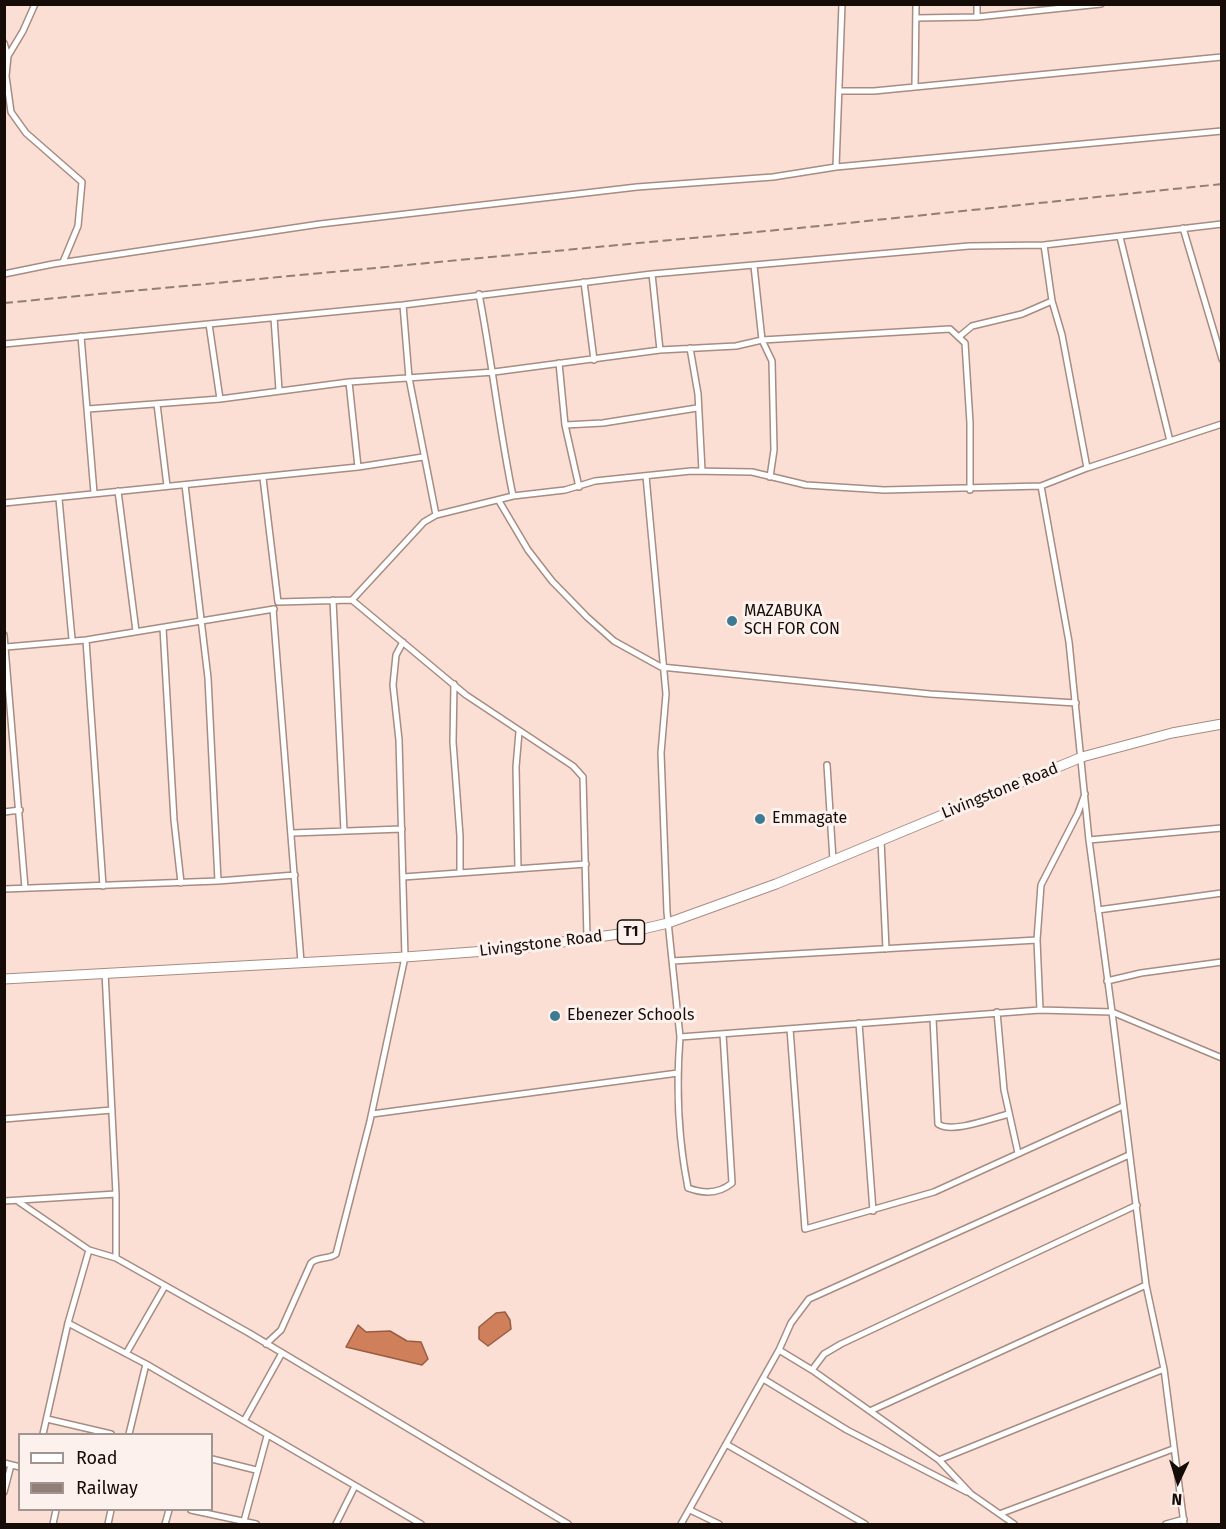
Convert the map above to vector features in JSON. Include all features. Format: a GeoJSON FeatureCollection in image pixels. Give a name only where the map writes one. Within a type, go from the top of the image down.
{"type":"FeatureCollection","features":[{"type":"Feature","properties":{"kind":"highway","name":"Livingstone Road"},"geometry":{"type":"LineString","coordinates":[[4,979],[405,957],[587,940],[669,922],[776,884],[1082,757],[1172,733],[1221,724]]}},
{"type":"Feature","properties":{"kind":"street"},"geometry":{"type":"LineString","coordinates":[[8,56],[35,4]]}},
{"type":"Feature","properties":{"kind":"street"},"geometry":{"type":"LineString","coordinates":[[836,167],[842,4]]}},
{"type":"Feature","properties":{"kind":"street"},"geometry":{"type":"LineString","coordinates":[[915,87],[916,4]]}},
{"type":"Feature","properties":{"kind":"street"},"geometry":{"type":"LineString","coordinates":[[977,4],[977,17]]}},
{"type":"Feature","properties":{"kind":"street"},"geometry":{"type":"LineString","coordinates":[[916,18],[977,17],[1047,7],[1101,4]]}},
{"type":"Feature","properties":{"kind":"street"},"geometry":{"type":"LineString","coordinates":[[4,43],[8,56],[9,101],[16,122],[82,182],[78,226],[63,262]]}},
{"type":"Feature","properties":{"kind":"street"},"geometry":{"type":"LineString","coordinates":[[840,92],[915,87],[1221,57]]}},
{"type":"Feature","properties":{"kind":"street"},"geometry":{"type":"LineString","coordinates":[[4,274],[63,262],[320,224],[498,201],[637,187],[773,177],[836,167],[1221,131]]}},
{"type":"Feature","properties":{"kind":"street"},"geometry":{"type":"LineString","coordinates":[[4,344],[403,305],[652,274],[969,246],[1044,245],[1221,224]]}},
{"type":"Feature","properties":{"kind":"street"},"geometry":{"type":"LineString","coordinates":[[1184,228],[1221,359]]}},
{"type":"Feature","properties":{"kind":"street"},"geometry":{"type":"LineString","coordinates":[[1120,237],[1170,441]]}},
{"type":"Feature","properties":{"kind":"street"},"geometry":{"type":"LineString","coordinates":[[1044,245],[1052,301],[1062,335],[1087,468]]}},
{"type":"Feature","properties":{"kind":"street"},"geometry":{"type":"LineString","coordinates":[[754,266],[762,340],[772,361],[774,450],[770,477]]}},
{"type":"Feature","properties":{"kind":"street"},"geometry":{"type":"LineString","coordinates":[[652,274],[660,350]]}},
{"type":"Feature","properties":{"kind":"street"},"geometry":{"type":"LineString","coordinates":[[584,282],[594,360]]}},
{"type":"Feature","properties":{"kind":"street"},"geometry":{"type":"LineString","coordinates":[[479,294],[494,372],[499,426],[513,496]]}},
{"type":"Feature","properties":{"kind":"street"},"geometry":{"type":"LineString","coordinates":[[960,336],[972,326],[1022,314],[1052,301]]}},
{"type":"Feature","properties":{"kind":"street"},"geometry":{"type":"LineString","coordinates":[[403,305],[409,378],[436,515]]}},
{"type":"Feature","properties":{"kind":"street"},"geometry":{"type":"LineString","coordinates":[[274,318],[279,390]]}},
{"type":"Feature","properties":{"kind":"street"},"geometry":{"type":"LineString","coordinates":[[209,324],[220,399]]}},
{"type":"Feature","properties":{"kind":"street"},"geometry":{"type":"LineString","coordinates":[[88,409],[220,399],[349,382],[494,372],[660,350],[736,346],[762,340],[950,329],[965,343],[970,412],[970,490]]}},
{"type":"Feature","properties":{"kind":"street"},"geometry":{"type":"LineString","coordinates":[[81,336],[94,493]]}},
{"type":"Feature","properties":{"kind":"street"},"geometry":{"type":"LineString","coordinates":[[690,348],[698,394],[702,471]]}},
{"type":"Feature","properties":{"kind":"street"},"geometry":{"type":"LineString","coordinates":[[559,363],[565,425],[579,487]]}},
{"type":"Feature","properties":{"kind":"street"},"geometry":{"type":"LineString","coordinates":[[349,382],[358,467]]}},
{"type":"Feature","properties":{"kind":"street"},"geometry":{"type":"LineString","coordinates":[[158,404],[167,486]]}},
{"type":"Feature","properties":{"kind":"street"},"geometry":{"type":"LineString","coordinates":[[565,425],[603,423],[697,408]]}},
{"type":"Feature","properties":{"kind":"street"},"geometry":{"type":"LineString","coordinates":[[352,600],[371,582],[406,538],[436,515],[513,496],[579,487],[595,482],[702,471],[752,472],[806,485],[884,490],[970,490],[1041,486],[1087,468],[1221,424]]}},
{"type":"Feature","properties":{"kind":"street"},"geometry":{"type":"LineString","coordinates":[[4,503],[263,478],[423,457]]}},
{"type":"Feature","properties":{"kind":"street"},"geometry":{"type":"LineString","coordinates":[[646,476],[661,667],[666,694],[661,753],[669,922],[680,1038],[678,1073],[681,1145],[688,1188],[697,1192],[724,1190],[732,1183],[723,1034]]}},
{"type":"Feature","properties":{"kind":"street"},"geometry":{"type":"LineString","coordinates":[[263,478],[278,602],[273,609],[301,962]]}},
{"type":"Feature","properties":{"kind":"street"},"geometry":{"type":"LineString","coordinates":[[185,485],[202,622],[210,716],[218,881]]}},
{"type":"Feature","properties":{"kind":"street"},"geometry":{"type":"LineString","coordinates":[[1041,486],[1069,642],[1086,790],[1089,840],[1129,1155],[1146,1285],[1164,1369],[1184,1522],[1166,1524]]}},
{"type":"Feature","properties":{"kind":"street"},"geometry":{"type":"LineString","coordinates":[[118,491],[136,631]]}},
{"type":"Feature","properties":{"kind":"street"},"geometry":{"type":"LineString","coordinates":[[59,499],[72,639]]}},
{"type":"Feature","properties":{"kind":"street"},"geometry":{"type":"LineString","coordinates":[[499,501],[528,550],[552,581],[586,617],[614,641],[661,667],[930,694],[1076,703]]}},
{"type":"Feature","properties":{"kind":"street"},"geometry":{"type":"LineString","coordinates":[[333,600],[344,831]]}},
{"type":"Feature","properties":{"kind":"street"},"geometry":{"type":"LineString","coordinates":[[278,602],[352,600],[454,684],[519,732],[573,766],[583,777],[587,940]]}},
{"type":"Feature","properties":{"kind":"street"},"geometry":{"type":"LineString","coordinates":[[6,647],[72,639],[86,640],[273,609]]}},
{"type":"Feature","properties":{"kind":"street"},"geometry":{"type":"LineString","coordinates":[[163,628],[174,820],[181,883]]}},
{"type":"Feature","properties":{"kind":"street"},"geometry":{"type":"LineString","coordinates":[[4,635],[25,888]]}},
{"type":"Feature","properties":{"kind":"street"},"geometry":{"type":"LineString","coordinates":[[86,640],[103,886]]}},
{"type":"Feature","properties":{"kind":"street"},"geometry":{"type":"LineString","coordinates":[[266,1344],[281,1330],[310,1263],[315,1259],[331,1258],[336,1254],[372,1114],[405,957],[399,740],[393,685],[396,655],[403,642]]}},
{"type":"Feature","properties":{"kind":"street"},"geometry":{"type":"LineString","coordinates":[[454,684],[453,742],[460,836],[460,873]]}},
{"type":"Feature","properties":{"kind":"street"},"geometry":{"type":"LineString","coordinates":[[518,869],[516,767],[519,732]]}},
{"type":"Feature","properties":{"kind":"street"},"geometry":{"type":"LineString","coordinates":[[827,765],[833,860]]}},
{"type":"Feature","properties":{"kind":"street"},"geometry":{"type":"LineString","coordinates":[[1040,1010],[1037,940],[1041,885],[1078,813],[1086,790]]}},
{"type":"Feature","properties":{"kind":"street"},"geometry":{"type":"LineString","coordinates":[[4,812],[20,810]]}},
{"type":"Feature","properties":{"kind":"street"},"geometry":{"type":"LineString","coordinates":[[1089,840],[1221,828]]}},
{"type":"Feature","properties":{"kind":"street"},"geometry":{"type":"LineString","coordinates":[[292,833],[402,829]]}},
{"type":"Feature","properties":{"kind":"street"},"geometry":{"type":"LineString","coordinates":[[881,840],[886,950]]}},
{"type":"Feature","properties":{"kind":"street"},"geometry":{"type":"LineString","coordinates":[[403,877],[586,864]]}},
{"type":"Feature","properties":{"kind":"street"},"geometry":{"type":"LineString","coordinates":[[4,889],[181,883],[295,875]]}},
{"type":"Feature","properties":{"kind":"street"},"geometry":{"type":"LineString","coordinates":[[1098,910],[1221,894]]}},
{"type":"Feature","properties":{"kind":"street"},"geometry":{"type":"LineString","coordinates":[[672,961],[1037,940]]}},
{"type":"Feature","properties":{"kind":"street"},"geometry":{"type":"LineString","coordinates":[[1107,981],[1141,973],[1221,962]]}},
{"type":"Feature","properties":{"kind":"street"},"geometry":{"type":"LineString","coordinates":[[105,972],[116,1194],[116,1258]]}},
{"type":"Feature","properties":{"kind":"street"},"geometry":{"type":"LineString","coordinates":[[680,1038],[997,1012],[1040,1010],[1112,1012],[1221,1058]]}},
{"type":"Feature","properties":{"kind":"street"},"geometry":{"type":"LineString","coordinates":[[997,1012],[1000,1061],[1018,1153]]}},
{"type":"Feature","properties":{"kind":"street"},"geometry":{"type":"LineString","coordinates":[[933,1018],[938,1124],[948,1128],[958,1127],[1009,1114]]}},
{"type":"Feature","properties":{"kind":"street"},"geometry":{"type":"LineString","coordinates":[[859,1023],[873,1210]]}},
{"type":"Feature","properties":{"kind":"street"},"geometry":{"type":"LineString","coordinates":[[790,1029],[805,1228],[934,1192],[1123,1106]]}},
{"type":"Feature","properties":{"kind":"street"},"geometry":{"type":"LineString","coordinates":[[372,1114],[678,1073]]}},
{"type":"Feature","properties":{"kind":"street"},"geometry":{"type":"LineString","coordinates":[[4,1119],[112,1110]]}},
{"type":"Feature","properties":{"kind":"street"},"geometry":{"type":"LineString","coordinates":[[681,1524],[765,1380],[791,1323],[809,1299],[1129,1155]]}},
{"type":"Feature","properties":{"kind":"street"},"geometry":{"type":"LineString","coordinates":[[4,1201],[18,1202],[116,1194]]}},
{"type":"Feature","properties":{"kind":"street"},"geometry":{"type":"LineString","coordinates":[[18,1202],[89,1250],[116,1258],[165,1286],[282,1353],[568,1524]]}},
{"type":"Feature","properties":{"kind":"street"},"geometry":{"type":"LineString","coordinates":[[812,1370],[824,1354],[841,1344],[1137,1205]]}},
{"type":"Feature","properties":{"kind":"street"},"geometry":{"type":"LineString","coordinates":[[43,1433],[68,1323],[89,1250]]}},
{"type":"Feature","properties":{"kind":"street"},"geometry":{"type":"LineString","coordinates":[[870,1411],[1146,1285]]}},
{"type":"Feature","properties":{"kind":"street"},"geometry":{"type":"LineString","coordinates":[[127,1352],[165,1286]]}},
{"type":"Feature","properties":{"kind":"street"},"geometry":{"type":"LineString","coordinates":[[68,1323],[127,1352],[420,1524]]}},
{"type":"Feature","properties":{"kind":"street"},"geometry":{"type":"LineString","coordinates":[[780,1350],[939,1460],[971,1494]]}},
{"type":"Feature","properties":{"kind":"street"},"geometry":{"type":"LineString","coordinates":[[244,1421],[282,1353]]}},
{"type":"Feature","properties":{"kind":"street"},"geometry":{"type":"LineString","coordinates":[[129,1433],[146,1364]]}},
{"type":"Feature","properties":{"kind":"street"},"geometry":{"type":"LineString","coordinates":[[939,1460],[1164,1369]]}},
{"type":"Feature","properties":{"kind":"street"},"geometry":{"type":"LineString","coordinates":[[765,1380],[847,1430],[971,1494],[1014,1524]]}},
{"type":"Feature","properties":{"kind":"street"},"geometry":{"type":"LineString","coordinates":[[47,1419],[107,1433]]}},
{"type":"Feature","properties":{"kind":"street"},"geometry":{"type":"LineString","coordinates":[[244,1521],[267,1436]]}},
{"type":"Feature","properties":{"kind":"street"},"geometry":{"type":"LineString","coordinates":[[726,1444],[865,1524]]}},
{"type":"Feature","properties":{"kind":"street"},"geometry":{"type":"LineString","coordinates":[[1002,1514],[1173,1449]]}},
{"type":"Feature","properties":{"kind":"street"},"geometry":{"type":"LineString","coordinates":[[213,1459],[256,1470]]}},
{"type":"Feature","properties":{"kind":"street"},"geometry":{"type":"LineString","coordinates":[[4,1492],[8,1464]]}},
{"type":"Feature","properties":{"kind":"street"},"geometry":{"type":"LineString","coordinates":[[336,1524],[355,1486]]}},
{"type":"Feature","properties":{"kind":"street"},"geometry":{"type":"LineString","coordinates":[[690,1510],[719,1524]]}},
{"type":"Feature","properties":{"kind":"street"},"geometry":{"type":"LineString","coordinates":[[199,1511],[256,1524]]}},
{"type":"Feature","properties":{"kind":"street"},"geometry":{"type":"LineString","coordinates":[[220,1524],[222,1517]]}},
{"type":"Feature","properties":{"kind":"shaded area"},"geometry":{"type":"Polygon","coordinates":[[[505,1312],[510,1320],[511,1329],[488,1346],[479,1339],[479,1327],[496,1313],[505,1312]]]}},
{"type":"Feature","properties":{"kind":"shaded area"},"geometry":{"type":"Polygon","coordinates":[[[358,1325],[366,1332],[390,1331],[407,1341],[421,1342],[428,1359],[422,1365],[346,1347],[358,1325]]]}},
{"type":"Feature","properties":{"kind":"railway"},"geometry":{"type":"LineString","coordinates":[[4,303],[809,227],[1222,184]]}},
{"type":"Feature","properties":{"kind":"place","name":"MAZABUKA SCH FOR CON"},"geometry":{"type":"Point","coordinates":[732,621]}},
{"type":"Feature","properties":{"kind":"place","name":"Emmagate"},"geometry":{"type":"Point","coordinates":[760,819]}},
{"type":"Feature","properties":{"kind":"place","name":"Ebenezer Schools"},"geometry":{"type":"Point","coordinates":[555,1016]}}]}
